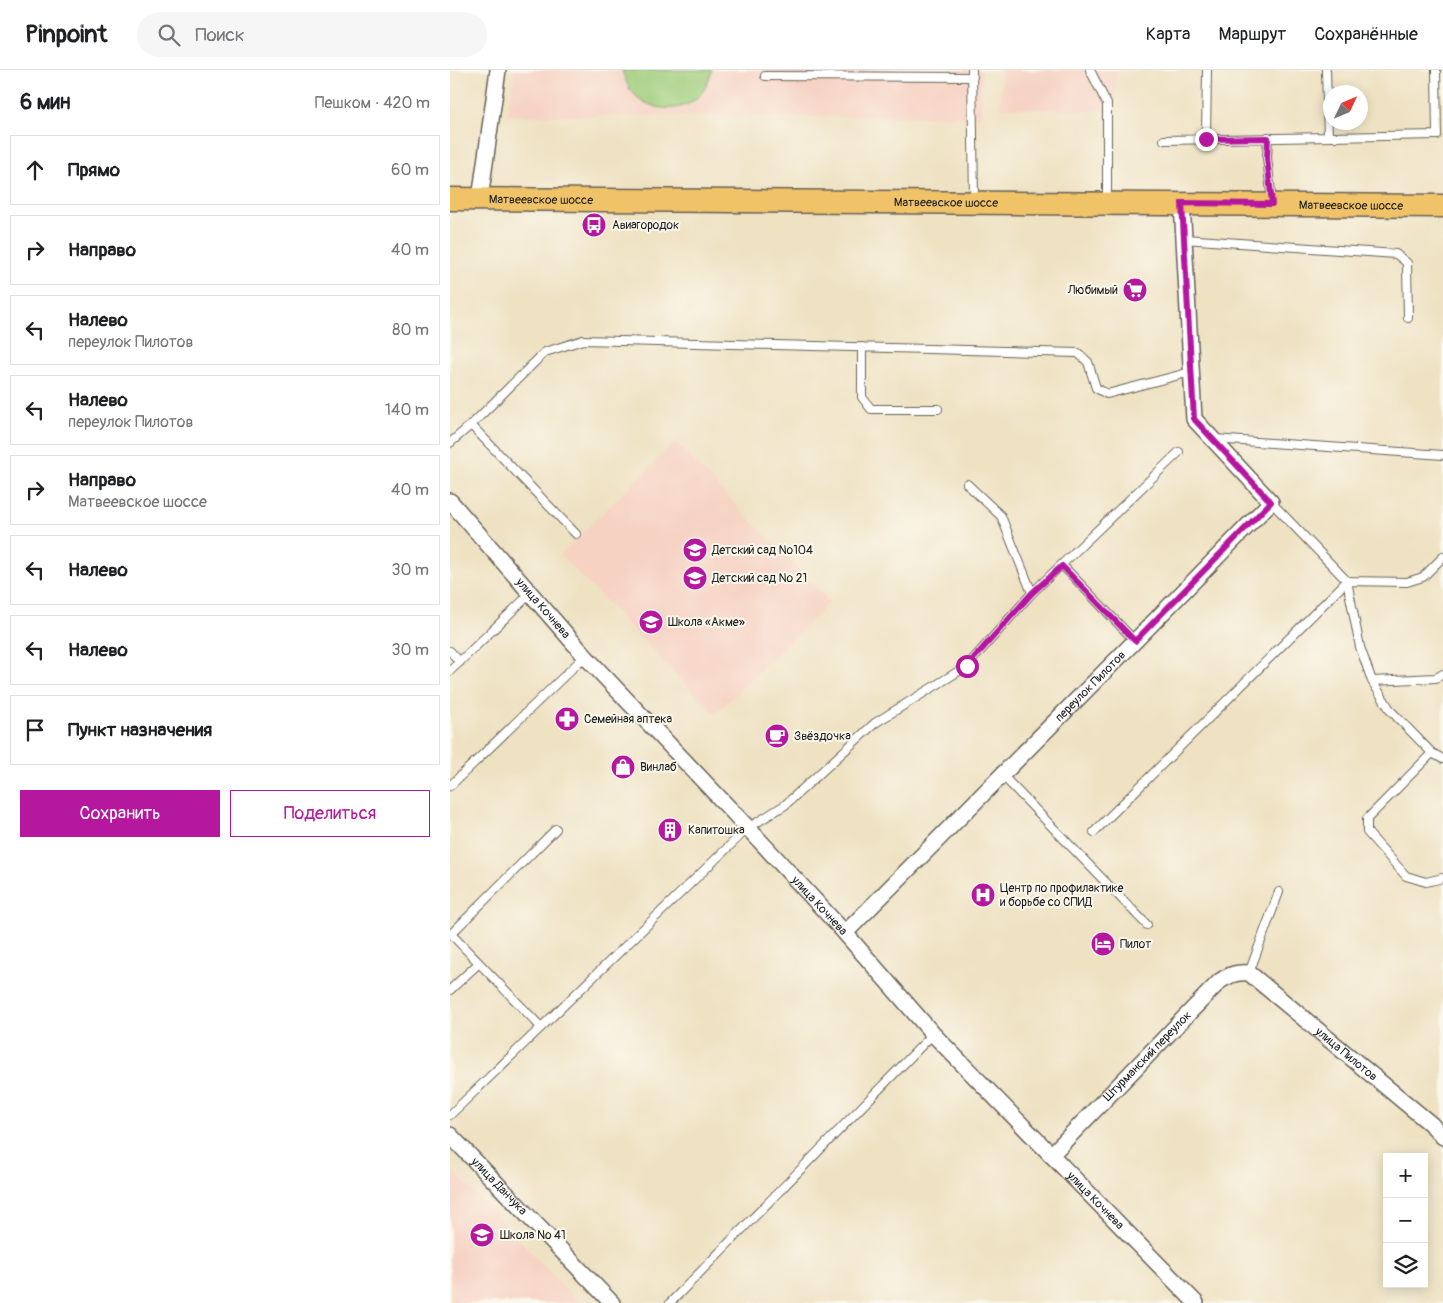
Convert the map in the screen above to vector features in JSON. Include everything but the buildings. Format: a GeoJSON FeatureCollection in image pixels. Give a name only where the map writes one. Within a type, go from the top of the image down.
{"type":"FeatureCollection","features":[{"type":"Feature","properties":{"kind":"main road","name":"Матвеевское шоссе"},"geometry":{"type":"LineString","coordinates":[[450,199],[1108,202],[1443,206]]}},
{"type":"Feature","properties":{"kind":"street"},"geometry":{"type":"LineString","coordinates":[[480,199],[498,70]]}},
{"type":"Feature","properties":{"kind":"street"},"geometry":{"type":"LineString","coordinates":[[1182,203],[1194,419],[1271,502]]}},
{"type":"Feature","properties":{"kind":"street","name":"улица Кочнева"},"geometry":{"type":"LineString","coordinates":[[450,501],[585,656],[845,933],[933,1034],[1196,1303]]}},
{"type":"Feature","properties":{"kind":"street","name":"переулок Пилотов"},"geometry":{"type":"LineString","coordinates":[[845,933],[1271,502]]}},
{"type":"Feature","properties":{"kind":"street","name":"Штурманский переулок"},"geometry":{"type":"LineString","coordinates":[[1051,1155],[1220,981],[1232,973],[1249,973]]}},
{"type":"Feature","properties":{"kind":"street","name":"улица Пилотов"},"geometry":{"type":"LineString","coordinates":[[1249,973],[1432,1125],[1443,1137]]}},
{"type":"Feature","properties":{"kind":"street","name":"улица Данчука"},"geometry":{"type":"LineString","coordinates":[[450,1135],[612,1303]]}},
{"type":"Feature","properties":{"kind":"lane"},"geometry":{"type":"LineString","coordinates":[[1090,70],[1107,104],[1108,202]]}},
{"type":"Feature","properties":{"kind":"lane"},"geometry":{"type":"LineString","coordinates":[[1206,139],[1207,70]]}},
{"type":"Feature","properties":{"kind":"lane"},"geometry":{"type":"LineString","coordinates":[[1326,70],[1328,136]]}},
{"type":"Feature","properties":{"kind":"lane"},"geometry":{"type":"LineString","coordinates":[[1164,140],[1437,135],[1436,70]]}},
{"type":"Feature","properties":{"kind":"lane"},"geometry":{"type":"LineString","coordinates":[[765,76],[972,74],[974,202]]}},
{"type":"Feature","properties":{"kind":"lane"},"geometry":{"type":"LineString","coordinates":[[1268,138],[1267,158],[1272,204]]}},
{"type":"Feature","properties":{"kind":"lane"},"geometry":{"type":"LineString","coordinates":[[1184,239],[1396,254],[1407,263],[1408,318]]}},
{"type":"Feature","properties":{"kind":"lane"},"geometry":{"type":"LineString","coordinates":[[450,444],[545,352],[583,340],[1078,353],[1088,362],[1096,388],[1107,394],[1192,372]]}},
{"type":"Feature","properties":{"kind":"lane"},"geometry":{"type":"LineString","coordinates":[[862,347],[862,396],[871,409],[938,408]]}},
{"type":"Feature","properties":{"kind":"lane"},"geometry":{"type":"LineString","coordinates":[[470,425],[576,534]]}},
{"type":"Feature","properties":{"kind":"lane"},"geometry":{"type":"LineString","coordinates":[[1212,439],[1443,455]]}},
{"type":"Feature","properties":{"kind":"lane"},"geometry":{"type":"LineString","coordinates":[[450,1115],[748,828],[785,805],[875,723],[967,666],[1032,593],[1180,452]]}},
{"type":"Feature","properties":{"kind":"lane"},"geometry":{"type":"LineString","coordinates":[[967,484],[1001,516],[1032,593]]}},
{"type":"Feature","properties":{"kind":"lane"},"geometry":{"type":"LineString","coordinates":[[1271,502],[1347,581],[1360,646],[1372,682],[1391,711],[1432,753],[1443,759]]}},
{"type":"Feature","properties":{"kind":"lane"},"geometry":{"type":"LineString","coordinates":[[1094,832],[1347,581],[1407,582],[1423,577],[1443,557]]}},
{"type":"Feature","properties":{"kind":"lane"},"geometry":{"type":"LineString","coordinates":[[1062,566],[1135,641]]}},
{"type":"Feature","properties":{"kind":"lane"},"geometry":{"type":"LineString","coordinates":[[450,672],[531,593]]}},
{"type":"Feature","properties":{"kind":"lane"},"geometry":{"type":"LineString","coordinates":[[450,651],[460,662]]}},
{"type":"Feature","properties":{"kind":"lane"},"geometry":{"type":"LineString","coordinates":[[450,786],[585,656]]}},
{"type":"Feature","properties":{"kind":"lane"},"geometry":{"type":"LineString","coordinates":[[1372,682],[1436,678],[1443,674]]}},
{"type":"Feature","properties":{"kind":"lane"},"geometry":{"type":"LineString","coordinates":[[1432,753],[1367,819],[1367,832],[1406,876],[1426,882],[1443,878]]}},
{"type":"Feature","properties":{"kind":"lane"},"geometry":{"type":"LineString","coordinates":[[1002,775],[1147,925]]}},
{"type":"Feature","properties":{"kind":"lane"},"geometry":{"type":"LineString","coordinates":[[541,1027],[451,934],[556,829]]}},
{"type":"Feature","properties":{"kind":"lane"},"geometry":{"type":"LineString","coordinates":[[1249,973],[1279,892]]}},
{"type":"Feature","properties":{"kind":"lane"},"geometry":{"type":"LineString","coordinates":[[450,990],[478,963]]}},
{"type":"Feature","properties":{"kind":"lane"},"geometry":{"type":"LineString","coordinates":[[670,1303],[933,1034]]}},
{"type":"Feature","properties":{"kind":"shaded area"},"geometry":{"type":"Polygon","coordinates":[[[515,70],[982,70],[981,117],[507,116],[515,70]]]}},
{"type":"Feature","properties":{"kind":"shaded area"},"geometry":{"type":"Polygon","coordinates":[[[1001,70],[1116,70],[1115,111],[1001,108],[1001,70]]]}},
{"type":"Feature","properties":{"kind":"shaded area","name":"Детский сад № 21"},"geometry":{"type":"Polygon","coordinates":[[[675,442],[830,602],[715,714],[560,555],[675,442]]]}},
{"type":"Feature","properties":{"kind":"shaded area","name":"Школа № 41"},"geometry":{"type":"Polygon","coordinates":[[[450,1167],[579,1303],[450,1303],[450,1167]]]}},
{"type":"Feature","properties":{"kind":"green space"},"geometry":{"type":"Polygon","coordinates":[[[622,70],[712,70],[705,88],[698,97],[683,106],[665,108],[648,104],[634,94],[628,86],[622,70]]]}},
{"type":"Feature","properties":{"kind":"place","name":"Авиагородок"},"geometry":{"type":"Point","coordinates":[594,225]}},
{"type":"Feature","properties":{"kind":"place","name":"Любимый"},"geometry":{"type":"Point","coordinates":[1135,290]}},
{"type":"Feature","properties":{"kind":"place","name":"Детский сад №104"},"geometry":{"type":"Point","coordinates":[695,550]}},
{"type":"Feature","properties":{"kind":"place","name":"Детский сад № 21"},"geometry":{"type":"Point","coordinates":[695,578]}},
{"type":"Feature","properties":{"kind":"place","name":"Школа «Акме»"},"geometry":{"type":"Point","coordinates":[651,622]}},
{"type":"Feature","properties":{"kind":"place","name":"Семейная аптека"},"geometry":{"type":"Point","coordinates":[567,719]}},
{"type":"Feature","properties":{"kind":"place","name":"Звёздочка"},"geometry":{"type":"Point","coordinates":[777,736]}},
{"type":"Feature","properties":{"kind":"place","name":"Винлаб"},"geometry":{"type":"Point","coordinates":[623,767]}},
{"type":"Feature","properties":{"kind":"place","name":"Капитошка"},"geometry":{"type":"Point","coordinates":[670,830]}},
{"type":"Feature","properties":{"kind":"place","name":"Центр по профилактике и борьбе со СПИД"},"geometry":{"type":"Point","coordinates":[983,895]}},
{"type":"Feature","properties":{"kind":"place","name":"Пилот"},"geometry":{"type":"Point","coordinates":[1103,944]}},
{"type":"Feature","properties":{"kind":"place","name":"Школа № 41"},"geometry":{"type":"Point","coordinates":[482,1235]}},
{"type":"Feature","properties":{"kind":"route"},"geometry":{"type":"LineString","coordinates":[[967,666],[1032,593],[1062,566],[1135,641],[1271,502],[1194,419],[1182,203],[1272,204],[1267,158],[1268,138],[1206,139]]}}]}
